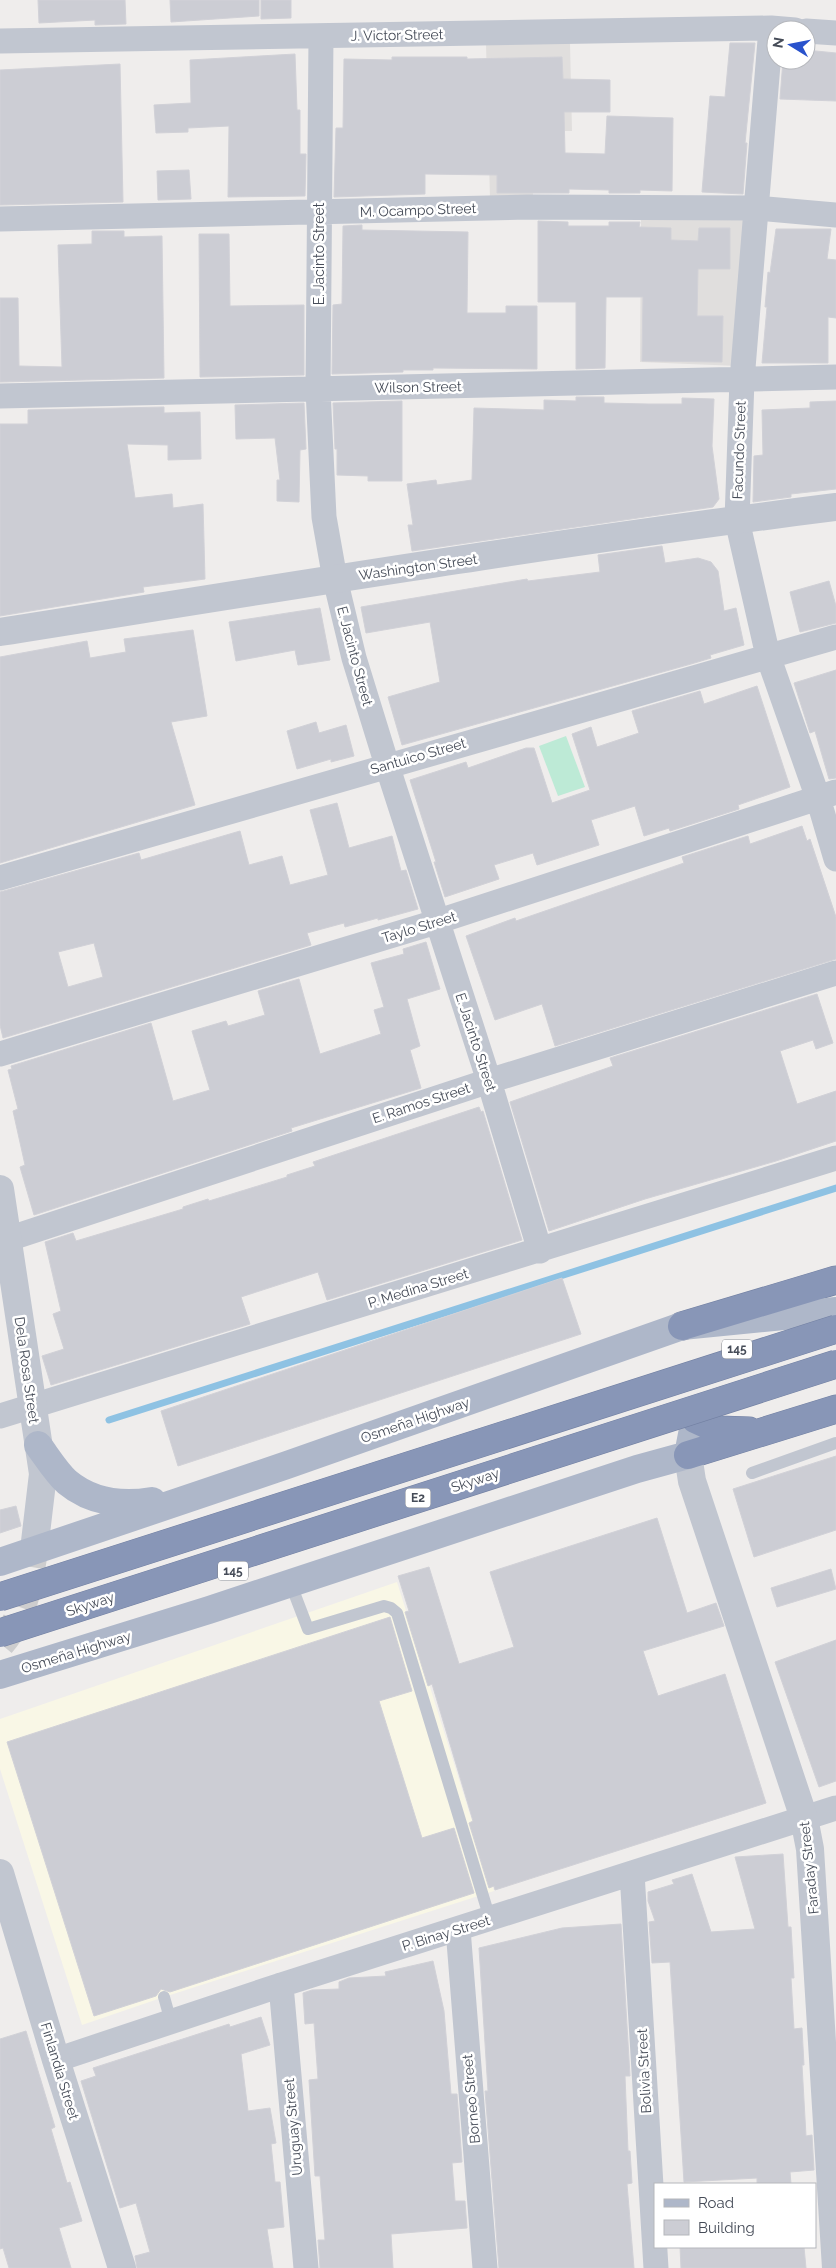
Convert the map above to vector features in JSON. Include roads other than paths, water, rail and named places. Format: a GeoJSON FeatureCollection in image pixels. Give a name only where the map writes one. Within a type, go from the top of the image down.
{"type":"FeatureCollection","features":[{"type":"Feature","properties":{"kind":"highway"},"geometry":{"type":"LineString","coordinates":[[682,1326],[836,1280]]}},
{"type":"Feature","properties":{"kind":"highway"},"geometry":{"type":"LineString","coordinates":[[0,1597],[836,1329]]}},
{"type":"Feature","properties":{"kind":"highway","name":"Skyway"},"geometry":{"type":"LineString","coordinates":[[0,1633],[836,1364]]}},
{"type":"Feature","properties":{"kind":"highway"},"geometry":{"type":"LineString","coordinates":[[688,1455],[836,1410]]}},
{"type":"Feature","properties":{"kind":"highway"},"geometry":{"type":"LineString","coordinates":[[695,1420],[719,1430],[738,1432],[776,1429]]}},
{"type":"Feature","properties":{"kind":"main road","name":"Osmeña Highway"},"geometry":{"type":"LineString","coordinates":[[0,1562],[287,1465],[682,1326],[836,1311]]}},
{"type":"Feature","properties":{"kind":"main road","name":"Osmeña Highway"},"geometry":{"type":"LineString","coordinates":[[453,1445],[637,1386],[836,1311]]}},
{"type":"Feature","properties":{"kind":"main road","name":"Osmeña Highway"},"geometry":{"type":"LineString","coordinates":[[0,1646],[836,1374]]}},
{"type":"Feature","properties":{"kind":"main road"},"geometry":{"type":"LineString","coordinates":[[688,1455],[695,1420]]}},
{"type":"Feature","properties":{"kind":"main road"},"geometry":{"type":"LineString","coordinates":[[38,1445],[66,1481],[83,1493],[106,1501],[131,1505],[200,1493]]}},
{"type":"Feature","properties":{"kind":"main road","name":"Osmeña Highway"},"geometry":{"type":"LineString","coordinates":[[0,1675],[637,1469],[688,1455]]}},
{"type":"Feature","properties":{"kind":"street","name":"J. Victor Street"},"geometry":{"type":"LineString","coordinates":[[0,41],[766,29]]}},
{"type":"Feature","properties":{"kind":"street"},"geometry":{"type":"LineString","coordinates":[[816,32],[836,34]]}},
{"type":"Feature","properties":{"kind":"street","name":"E. Jacinto Street"},"geometry":{"type":"LineString","coordinates":[[321,36],[318,390],[324,517],[335,580],[354,658],[386,765],[489,1081],[540,1251]]}},
{"type":"Feature","properties":{"kind":"street","name":"Facundo Street"},"geometry":{"type":"LineString","coordinates":[[777,70],[756,208],[742,380],[737,520],[768,656],[827,795],[836,858]]}},
{"type":"Feature","properties":{"kind":"street","name":"M. Ocampo Street"},"geometry":{"type":"LineString","coordinates":[[0,219],[528,207],[756,208],[836,215]]}},
{"type":"Feature","properties":{"kind":"street","name":"Wilson Street"},"geometry":{"type":"LineString","coordinates":[[0,396],[836,377]]}},
{"type":"Feature","properties":{"kind":"street","name":"Washington Street"},"geometry":{"type":"LineString","coordinates":[[0,632],[737,520],[836,508]]}},
{"type":"Feature","properties":{"kind":"street","name":"Santuico Street"},"geometry":{"type":"LineString","coordinates":[[0,878],[836,636]]}},
{"type":"Feature","properties":{"kind":"street","name":"Taylo Street"},"geometry":{"type":"LineString","coordinates":[[0,1054],[436,922],[827,795]]}},
{"type":"Feature","properties":{"kind":"street","name":"E. Ramos Street"},"geometry":{"type":"LineString","coordinates":[[8,1239],[489,1081],[836,973]]}},
{"type":"Feature","properties":{"kind":"street","name":"P. Medina Street"},"geometry":{"type":"LineString","coordinates":[[0,1416],[540,1251],[836,1158]]}},
{"type":"Feature","properties":{"kind":"street","name":"Dela Rosa Street"},"geometry":{"type":"LineString","coordinates":[[0,1189],[43,1474],[43,1488],[34,1550]]}},
{"type":"Feature","properties":{"kind":"street","name":"Faraday Street"},"geometry":{"type":"LineString","coordinates":[[688,1455],[692,1481],[804,1818],[810,1849],[836,2268]]}},
{"type":"Feature","properties":{"kind":"street","name":"P. Binay Street"},"geometry":{"type":"LineString","coordinates":[[56,2060],[836,1808]]}},
{"type":"Feature","properties":{"kind":"street","name":"Finlandia Street"},"geometry":{"type":"LineString","coordinates":[[0,1873],[56,2060],[122,2268]]}},
{"type":"Feature","properties":{"kind":"street","name":"Bolivia Street"},"geometry":{"type":"LineString","coordinates":[[632,1873],[654,2235]]}},
{"type":"Feature","properties":{"kind":"street","name":"Borneo Street"},"geometry":{"type":"LineString","coordinates":[[458,1929],[485,2268]]}},
{"type":"Feature","properties":{"kind":"street","name":"Uruguay Street"},"geometry":{"type":"LineString","coordinates":[[281,1986],[306,2268]]}},
{"type":"Feature","properties":{"kind":"street","name":"Bolivia Street"},"geometry":{"type":"LineString","coordinates":[[655,2248],[656,2268]]}},
{"type":"Feature","properties":{"kind":"lane"},"geometry":{"type":"LineString","coordinates":[[752,1473],[836,1443]]}},
{"type":"Feature","properties":{"kind":"lane"},"geometry":{"type":"LineString","coordinates":[[290,1582],[308,1629],[384,1606],[391,1608],[396,1613],[490,1920]]}},
{"type":"Feature","properties":{"kind":"lane"},"geometry":{"type":"LineString","coordinates":[[164,1997],[171,2022]]}},
{"type":"Feature","properties":{"kind":"waterway"},"geometry":{"type":"LineString","coordinates":[[109,1420],[836,1188]]}},
{"type":"Feature","properties":{"kind":"tunnel"},"geometry":{"type":"LineString","coordinates":[[1,1644],[9,1634],[20,1612],[30,1576],[34,1550]]}}]}
